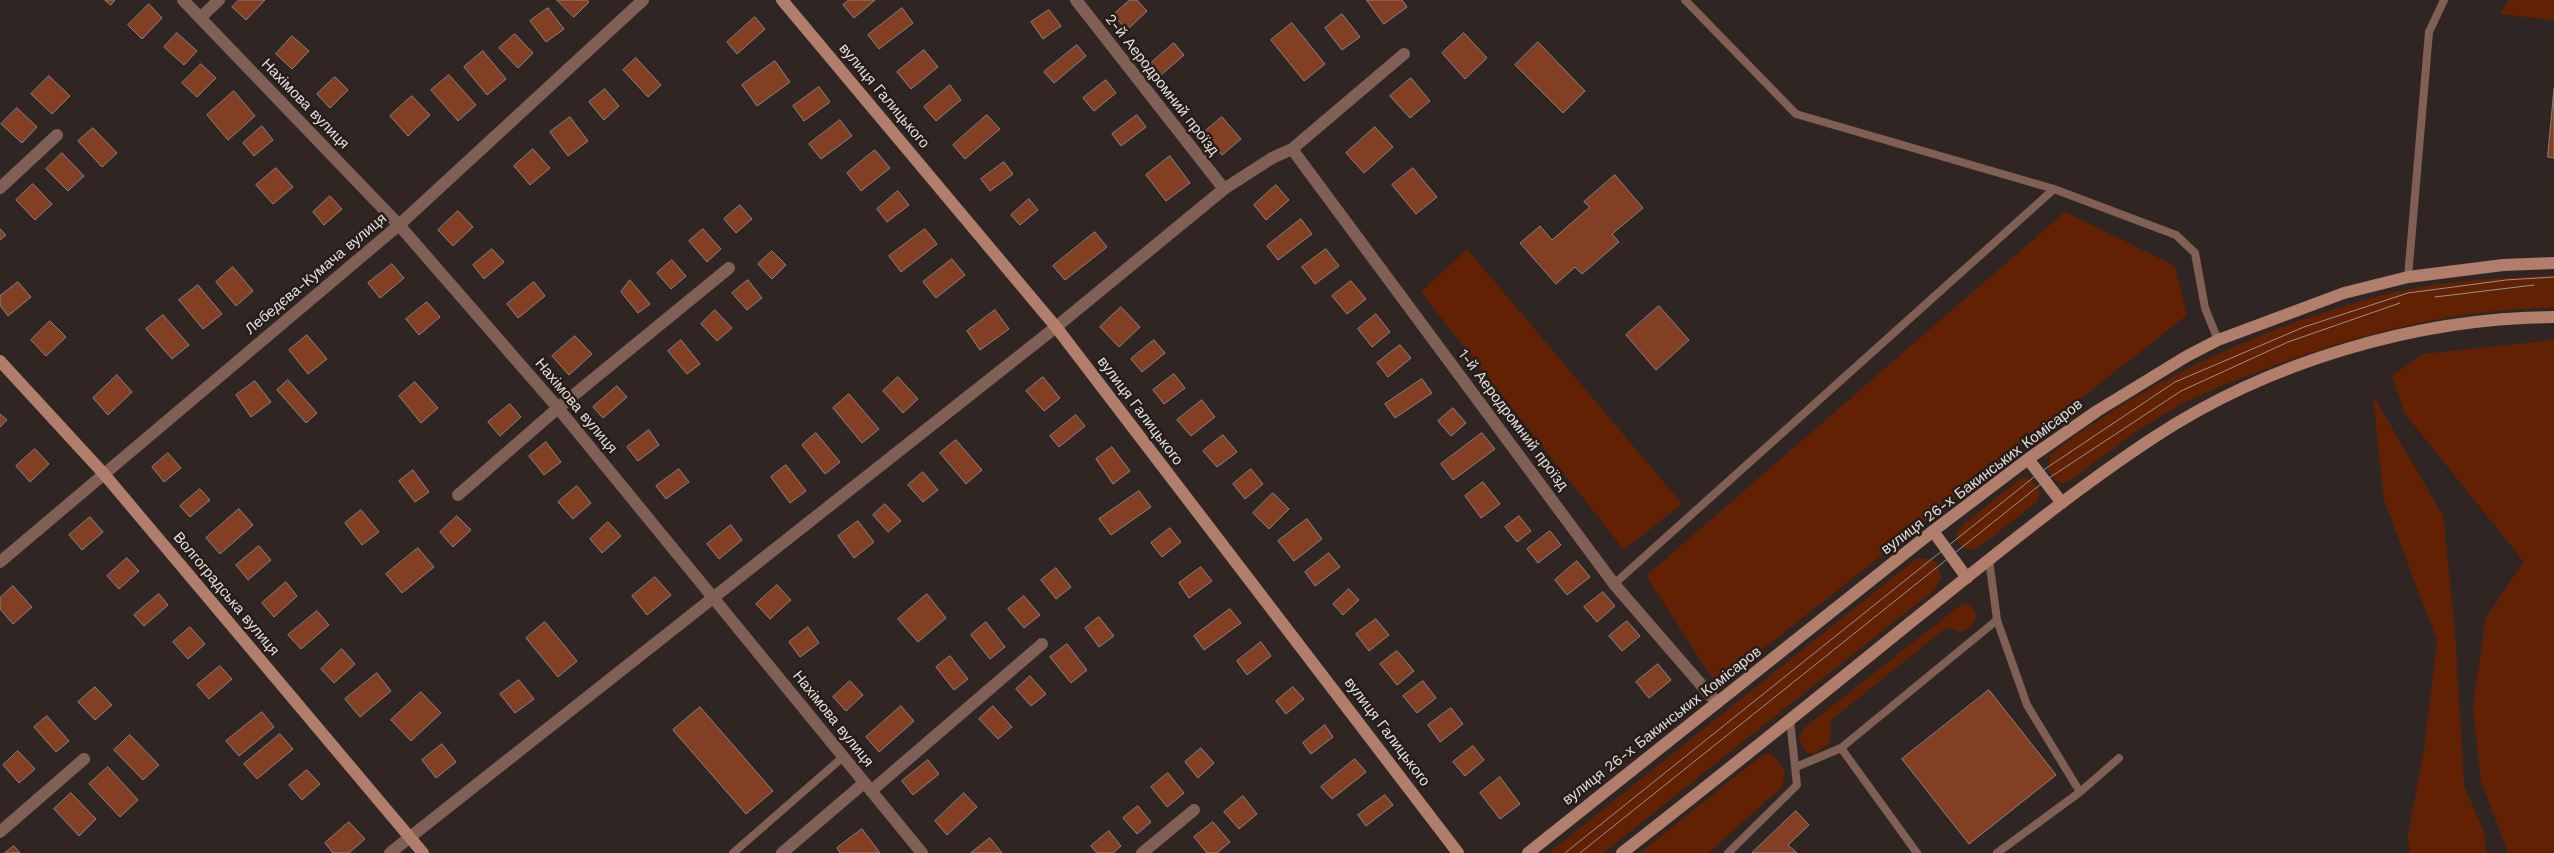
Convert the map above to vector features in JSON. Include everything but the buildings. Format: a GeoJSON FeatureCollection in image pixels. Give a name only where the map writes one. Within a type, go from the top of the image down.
{"type":"FeatureCollection","features":[{"type":"Feature","properties":{"kind":"street","name":"Нахімова вулиця"},"geometry":{"type":"LineString","coordinates":[[183,0],[399,225],[558,408],[922,853]]}},
{"type":"Feature","properties":{"kind":"street"},"geometry":{"type":"LineString","coordinates":[[200,18],[219,0]]}},
{"type":"Feature","properties":{"kind":"street","name":"Лебедєва-Кумача вулиця"},"geometry":{"type":"LineString","coordinates":[[0,562],[399,225],[643,0]]}},
{"type":"Feature","properties":{"kind":"street","name":"вулиця Галицького"},"geometry":{"type":"LineString","coordinates":[[782,0],[1056,327],[1458,853]]}},
{"type":"Feature","properties":{"kind":"street","name":"2-й Аеродромний проїзд"},"geometry":{"type":"LineString","coordinates":[[1076,0],[1224,189]]}},
{"type":"Feature","properties":{"kind":"street"},"geometry":{"type":"LineString","coordinates":[[390,853],[1056,327],[1224,189],[1272,158],[1292,149],[1404,54]]}},
{"type":"Feature","properties":{"kind":"street"},"geometry":{"type":"LineString","coordinates":[[0,188],[57,135]]}},
{"type":"Feature","properties":{"kind":"street","name":"1-й Аеродромний проїзд"},"geometry":{"type":"LineString","coordinates":[[1292,149],[1614,584],[1717,703]]}},
{"type":"Feature","properties":{"kind":"street","name":"вулиця 26-х Бакинських Комісаров"},"geometry":{"type":"LineString","coordinates":[[1528,853],[1933,531],[2028,459],[2097,411],[2187,356],[2218,340],[2344,294],[2408,277],[2503,265],[2554,263]]}},
{"type":"Feature","properties":{"kind":"street"},"geometry":{"type":"LineString","coordinates":[[458,495],[558,408],[729,268]]}},
{"type":"Feature","properties":{"kind":"street"},"geometry":{"type":"LineString","coordinates":[[1622,853],[1989,559],[2062,503],[2154,438],[2222,398],[2293,367],[2334,352],[2445,326],[2554,317]]}},
{"type":"Feature","properties":{"kind":"street","name":"Волгоградська вулиця"},"geometry":{"type":"LineString","coordinates":[[0,361],[104,474],[423,853]]}},
{"type":"Feature","properties":{"kind":"street"},"geometry":{"type":"LineString","coordinates":[[2028,459],[2062,503]]}},
{"type":"Feature","properties":{"kind":"street"},"geometry":{"type":"LineString","coordinates":[[1933,531],[1967,578]]}},
{"type":"Feature","properties":{"kind":"street"},"geometry":{"type":"LineString","coordinates":[[782,853],[867,787],[1042,644]]}},
{"type":"Feature","properties":{"kind":"street"},"geometry":{"type":"LineString","coordinates":[[0,832],[84,759]]}},
{"type":"Feature","properties":{"kind":"street"},"geometry":{"type":"LineString","coordinates":[[1142,853],[1194,810]]}},
{"type":"Feature","properties":{"kind":"lane"},"geometry":{"type":"LineString","coordinates":[[1686,0],[1796,114],[2054,189],[2176,234],[2195,253],[2205,308],[2218,340]]}},
{"type":"Feature","properties":{"kind":"lane"},"geometry":{"type":"LineString","coordinates":[[2408,277],[2429,32],[2444,0]]}},
{"type":"Feature","properties":{"kind":"lane"},"geometry":{"type":"LineString","coordinates":[[1614,584],[2054,189]]}},
{"type":"Feature","properties":{"kind":"lane"},"geometry":{"type":"LineString","coordinates":[[1989,559],[1998,620],[2027,705],[2080,792]]}},
{"type":"Feature","properties":{"kind":"lane"},"geometry":{"type":"LineString","coordinates":[[1796,767],[1841,748],[1998,620]]}},
{"type":"Feature","properties":{"kind":"lane"},"geometry":{"type":"LineString","coordinates":[[1728,853],[1797,785],[1790,720]]}},
{"type":"Feature","properties":{"kind":"lane"},"geometry":{"type":"LineString","coordinates":[[1841,748],[1917,853]]}},
{"type":"Feature","properties":{"kind":"lane"},"geometry":{"type":"LineString","coordinates":[[733,853],[843,757]]}},
{"type":"Feature","properties":{"kind":"lane"},"geometry":{"type":"LineString","coordinates":[[1997,853],[2080,792],[2120,758]]}},
{"type":"Feature","properties":{"kind":"shaded area"},"geometry":{"type":"Polygon","coordinates":[[[2509,0],[2554,0],[2554,20],[2500,14],[2509,0]]]}},
{"type":"Feature","properties":{"kind":"shaded area"},"geometry":{"type":"Polygon","coordinates":[[[2065,212],[2175,266],[2187,315],[1717,685],[1646,576],[2065,212]]]}},
{"type":"Feature","properties":{"kind":"shaded area"},"geometry":{"type":"Polygon","coordinates":[[[1467,249],[1682,504],[1624,550],[1421,292],[1467,249]]]}},
{"type":"Feature","properties":{"kind":"shaded area"},"geometry":{"type":"Polygon","coordinates":[[[2554,275],[2554,308],[2518,309],[2448,317],[2379,332],[2311,352],[2214,389],[2189,401],[2136,432],[2071,480],[2062,483],[2055,480],[2048,470],[2050,455],[2088,427],[2171,378],[2259,336],[2350,304],[2396,292],[2455,282],[2554,275]]]}},
{"type":"Feature","properties":{"kind":"shaded area"},"geometry":{"type":"Polygon","coordinates":[[[2554,340],[2554,853],[2508,853],[2481,781],[2473,706],[2486,617],[2524,562],[2405,414],[2392,376],[2423,354],[2554,340]]]}},
{"type":"Feature","properties":{"kind":"shaded area"},"geometry":{"type":"Polygon","coordinates":[[[2373,395],[2443,516],[2455,632],[2464,786],[2484,832],[2486,853],[2410,853],[2408,835],[2424,751],[2437,640],[2384,500],[2373,395]]]}},
{"type":"Feature","properties":{"kind":"shaded area"},"geometry":{"type":"Polygon","coordinates":[[[2022,478],[2030,479],[2040,492],[2037,502],[1980,546],[1967,549],[1961,546],[1956,535],[1962,525],[2022,478]]]}},
{"type":"Feature","properties":{"kind":"shaded area"},"geometry":{"type":"Polygon","coordinates":[[[1916,559],[1929,559],[1937,563],[1941,577],[1935,589],[1603,853],[1549,853],[1916,559]]]}},
{"type":"Feature","properties":{"kind":"shaded area"},"geometry":{"type":"Polygon","coordinates":[[[1962,604],[1971,605],[1977,617],[1972,626],[1960,632],[1947,627],[1831,720],[1830,743],[1814,754],[1806,752],[1799,740],[1803,729],[1962,604]]]}},
{"type":"Feature","properties":{"kind":"shaded area"},"geometry":{"type":"Polygon","coordinates":[[[1767,753],[1773,756],[1785,771],[1782,787],[1708,853],[1640,853],[1761,756],[1767,753]]]}},
{"type":"Feature","properties":{"kind":"tram line"},"geometry":{"type":"LineString","coordinates":[[1565,853],[2039,473],[2175,382],[2304,327],[2408,293],[2506,280],[2554,277]]}},
{"type":"Feature","properties":{"kind":"tram line"},"geometry":{"type":"LineString","coordinates":[[2435,297],[2534,285]]}},
{"type":"Feature","properties":{"kind":"tram line"},"geometry":{"type":"LineString","coordinates":[[1580,853],[2046,480],[2181,391],[2288,342],[2400,303]]}}]}
